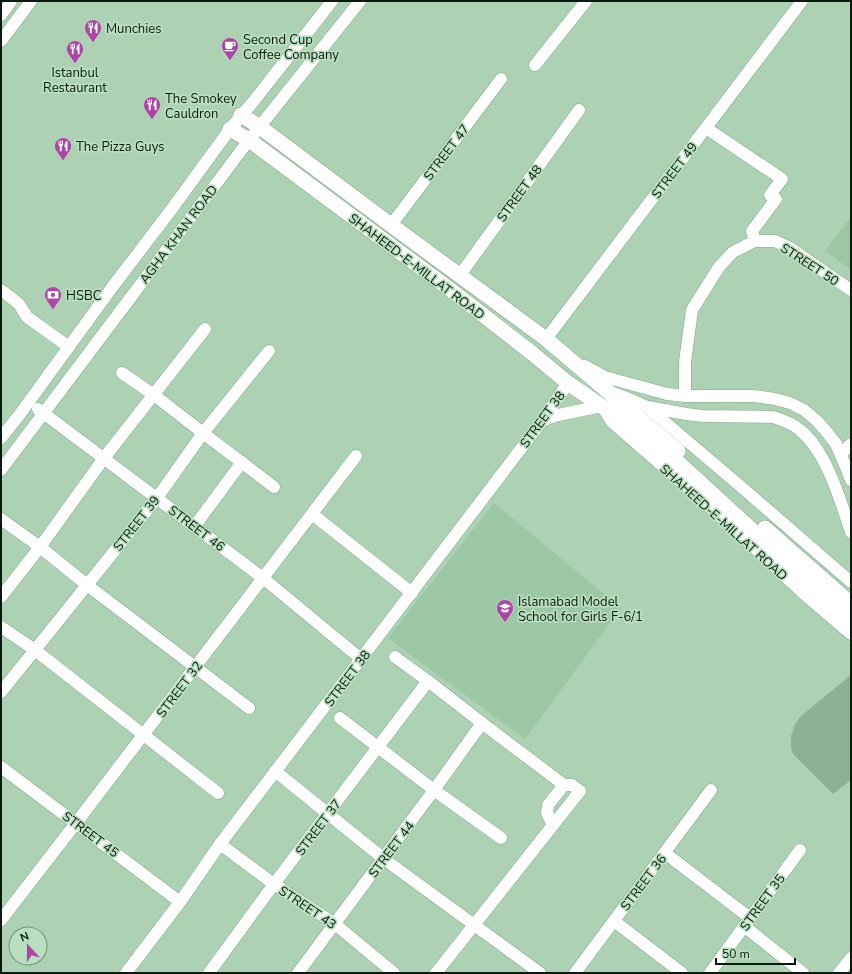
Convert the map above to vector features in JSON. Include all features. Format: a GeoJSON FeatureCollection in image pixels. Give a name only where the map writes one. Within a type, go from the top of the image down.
{"type":"FeatureCollection","features":[{"type":"Feature","properties":{"kind":"main road","name":"SHAHEED-E-MILLAT ROAD"},"geometry":{"type":"LineString","coordinates":[[241,115],[260,127],[563,352],[654,429],[851,604]]}},
{"type":"Feature","properties":{"kind":"main road","name":"SHAHEED-E-MILLAT ROAD"},"geometry":{"type":"LineString","coordinates":[[230,129],[248,140],[388,244],[568,382],[639,432],[680,464],[851,619]]}},
{"type":"Feature","properties":{"kind":"main road"},"geometry":{"type":"LineString","coordinates":[[388,244],[394,227]]}},
{"type":"Feature","properties":{"kind":"main road"},"geometry":{"type":"LineString","coordinates":[[546,364],[563,352]]}},
{"type":"Feature","properties":{"kind":"street"},"geometry":{"type":"LineString","coordinates":[[1,15],[11,1]]}},
{"type":"Feature","properties":{"kind":"street"},"geometry":{"type":"LineString","coordinates":[[1,41],[31,1]]}},
{"type":"Feature","properties":{"kind":"street","name":"AGHA KHAN ROAD"},"geometry":{"type":"LineString","coordinates":[[1,438],[230,129],[332,1]]}},
{"type":"Feature","properties":{"kind":"street","name":"AGHA KHAN ROAD"},"geometry":{"type":"LineString","coordinates":[[1,470],[248,140],[360,1]]}},
{"type":"Feature","properties":{"kind":"street"},"geometry":{"type":"LineString","coordinates":[[535,65],[586,1]]}},
{"type":"Feature","properties":{"kind":"street","name":"STREET 49"},"geometry":{"type":"LineString","coordinates":[[546,339],[802,1]]}},
{"type":"Feature","properties":{"kind":"street","name":"STREET 47"},"geometry":{"type":"LineString","coordinates":[[394,227],[501,79]]}},
{"type":"Feature","properties":{"kind":"street","name":"STREET 48"},"geometry":{"type":"LineString","coordinates":[[460,275],[579,110]]}},
{"type":"Feature","properties":{"kind":"street"},"geometry":{"type":"LineString","coordinates":[[685,396],[685,362],[692,310],[719,267],[733,252],[754,236],[776,199],[770,195],[782,179],[706,128]]}},
{"type":"Feature","properties":{"kind":"street","name":"STREET 50"},"geometry":{"type":"LineString","coordinates":[[754,236],[775,241],[790,248],[851,290]]}},
{"type":"Feature","properties":{"kind":"street"},"geometry":{"type":"LineString","coordinates":[[1,290],[19,304],[27,317],[69,347]]}},
{"type":"Feature","properties":{"kind":"street"},"geometry":{"type":"LineString","coordinates":[[1,597],[40,548],[104,458],[205,329]]}},
{"type":"Feature","properties":{"kind":"street","name":"STREET 39"},"geometry":{"type":"LineString","coordinates":[[1,692],[156,498],[203,433],[269,351]]}},
{"type":"Feature","properties":{"kind":"street"},"geometry":{"type":"LineString","coordinates":[[563,352],[605,377],[666,394],[685,396],[754,396],[790,403],[804,410],[826,431],[841,454],[851,480]]}},
{"type":"Feature","properties":{"kind":"street"},"geometry":{"type":"LineString","coordinates":[[122,373],[154,395],[274,486]]}},
{"type":"Feature","properties":{"kind":"street","name":"STREET 38"},"geometry":{"type":"LineString","coordinates":[[126,973],[180,902],[220,844],[275,771],[542,421],[568,382]]}},
{"type":"Feature","properties":{"kind":"street","name":"SHAHEED-E-MILLAT ROAD"},"geometry":{"type":"LineString","coordinates":[[608,391],[647,407],[851,582]]}},
{"type":"Feature","properties":{"kind":"street","name":"STREET 46"},"geometry":{"type":"LineString","coordinates":[[29,402],[263,578],[361,659]]}},
{"type":"Feature","properties":{"kind":"street"},"geometry":{"type":"LineString","coordinates":[[542,421],[558,415],[602,406]]}},
{"type":"Feature","properties":{"kind":"street","name":"SHAHEED-E-MILLAT ROAD"},"geometry":{"type":"LineString","coordinates":[[602,406],[612,422],[851,634]]}},
{"type":"Feature","properties":{"kind":"street"},"geometry":{"type":"LineString","coordinates":[[647,407],[703,416],[773,417],[794,425],[808,437],[817,448],[835,488],[851,532]]}},
{"type":"Feature","properties":{"kind":"street"},"geometry":{"type":"LineString","coordinates":[[841,454],[851,444]]}},
{"type":"Feature","properties":{"kind":"street","name":"STREET 32"},"geometry":{"type":"LineString","coordinates":[[1,920],[356,456]]}},
{"type":"Feature","properties":{"kind":"street"},"geometry":{"type":"LineString","coordinates":[[194,527],[242,462]]}},
{"type":"Feature","properties":{"kind":"street"},"geometry":{"type":"LineString","coordinates":[[312,514],[412,593]]}},
{"type":"Feature","properties":{"kind":"street"},"geometry":{"type":"LineString","coordinates":[[1,520],[40,548],[249,708]]}},
{"type":"Feature","properties":{"kind":"street"},"geometry":{"type":"LineString","coordinates":[[1,627],[35,650],[218,793]]}},
{"type":"Feature","properties":{"kind":"street"},"geometry":{"type":"LineString","coordinates":[[395,657],[564,785],[572,785],[580,791],[436,973]]}},
{"type":"Feature","properties":{"kind":"street","name":"STREET 37"},"geometry":{"type":"LineString","coordinates":[[209,973],[274,884],[428,681]]}},
{"type":"Feature","properties":{"kind":"street"},"geometry":{"type":"LineString","coordinates":[[340,718],[434,790],[501,838]]}},
{"type":"Feature","properties":{"kind":"street","name":"STREET 44"},"geometry":{"type":"LineString","coordinates":[[298,973],[482,723]]}},
{"type":"Feature","properties":{"kind":"street","name":"STREET 45"},"geometry":{"type":"LineString","coordinates":[[1,767],[180,902]]}},
{"type":"Feature","properties":{"kind":"street"},"geometry":{"type":"LineString","coordinates":[[275,771],[384,858],[540,973]]}},
{"type":"Feature","properties":{"kind":"street"},"geometry":{"type":"LineString","coordinates":[[553,825],[547,813],[548,805],[564,785]]}},
{"type":"Feature","properties":{"kind":"street","name":"STREET 36"},"geometry":{"type":"LineString","coordinates":[[575,973],[711,790]]}},
{"type":"Feature","properties":{"kind":"street","name":"STREET 43"},"geometry":{"type":"LineString","coordinates":[[220,844],[274,884],[335,924],[394,973]]}},
{"type":"Feature","properties":{"kind":"street","name":"STREET 35"},"geometry":{"type":"LineString","coordinates":[[710,973],[800,850]]}},
{"type":"Feature","properties":{"kind":"street"},"geometry":{"type":"LineString","coordinates":[[665,853],[747,922],[803,973]]}},
{"type":"Feature","properties":{"kind":"street"},"geometry":{"type":"LineString","coordinates":[[614,921],[682,973]]}},
{"type":"Feature","properties":{"kind":"street"},"geometry":{"type":"LineString","coordinates":[[839,973],[851,958]]}},
{"type":"Feature","properties":{"kind":"shaded area"},"geometry":{"type":"Polygon","coordinates":[[[851,217],[851,270],[825,251],[851,217]]]}},
{"type":"Feature","properties":{"kind":"shaded area","name":"Islamabad Model School for Girls F-6/1"},"geometry":{"type":"Polygon","coordinates":[[[494,503],[621,608],[525,739],[388,638],[494,503]]]}},
{"type":"Feature","properties":{"kind":"shaded area"},"geometry":{"type":"Polygon","coordinates":[[[851,675],[851,780],[833,794],[792,752],[791,736],[795,724],[801,716],[851,675]]]}},
{"type":"Feature","properties":{"kind":"place","name":"Munchies"},"geometry":{"type":"Point","coordinates":[93,43]}},
{"type":"Feature","properties":{"kind":"place","name":"Second Cup Coffee Company"},"geometry":{"type":"Point","coordinates":[230,61]}},
{"type":"Feature","properties":{"kind":"place","name":"Istanbul Restaurant"},"geometry":{"type":"Point","coordinates":[75,64]}},
{"type":"Feature","properties":{"kind":"place","name":"The Smokey Cauldron"},"geometry":{"type":"Point","coordinates":[152,120]}},
{"type":"Feature","properties":{"kind":"place","name":"The Pizza Guys"},"geometry":{"type":"Point","coordinates":[63,161]}},
{"type":"Feature","properties":{"kind":"place","name":"HSBC"},"geometry":{"type":"Point","coordinates":[53,310]}},
{"type":"Feature","properties":{"kind":"place","name":"Islamabad Model School for Girls F-6/1"},"geometry":{"type":"Point","coordinates":[505,623]}}]}
